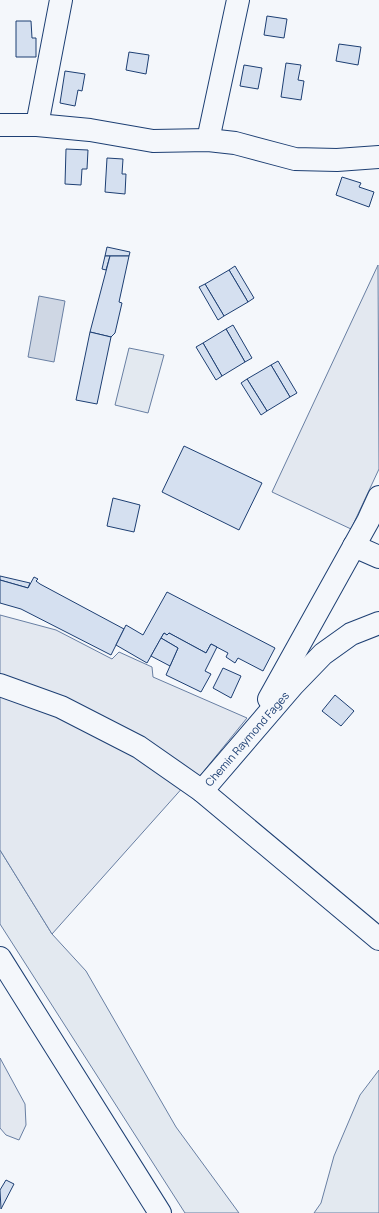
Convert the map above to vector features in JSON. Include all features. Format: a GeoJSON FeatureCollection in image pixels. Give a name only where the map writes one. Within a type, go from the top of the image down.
{"type":"FeatureCollection","features":[{"type":"Feature","properties":{"kind":"main road"},"geometry":{"type":"LineString","coordinates":[[37,125],[61,0]]}},
{"type":"Feature","properties":{"kind":"main road"},"geometry":{"type":"LineString","coordinates":[[208,140],[238,0]]}},
{"type":"Feature","properties":{"kind":"main road"},"geometry":{"type":"LineString","coordinates":[[0,125],[37,125],[90,130],[153,141],[208,140],[236,143],[295,159],[337,160],[379,157]]}},
{"type":"Feature","properties":{"kind":"main road"},"geometry":{"type":"LineString","coordinates":[[249,735],[354,546],[379,497]]}},
{"type":"Feature","properties":{"kind":"main road"},"geometry":{"type":"LineString","coordinates":[[354,546],[379,557]]}},
{"type":"Feature","properties":{"kind":"main road","name":"Chemin Raymond Fages"},"geometry":{"type":"LineString","coordinates":[[379,623],[351,634],[323,654],[249,735],[202,791],[379,939]]}},
{"type":"Feature","properties":{"kind":"main road"},"geometry":{"type":"LineString","coordinates":[[0,685],[61,706],[139,747],[202,791]]}},
{"type":"Feature","properties":{"kind":"main road"},"geometry":{"type":"LineString","coordinates":[[0,958],[160,1213]]}},
{"type":"Feature","properties":{"kind":"shaded area"},"geometry":{"type":"Polygon","coordinates":[[[378,265],[379,469],[351,529],[272,492],[378,265]]]}},
{"type":"Feature","properties":{"kind":"shaded area"},"geometry":{"type":"Polygon","coordinates":[[[39,296],[65,301],[54,362],[28,357],[39,296]]]}},
{"type":"Feature","properties":{"kind":"shaded area"},"geometry":{"type":"Polygon","coordinates":[[[129,348],[164,355],[148,413],[115,405],[129,348]]]}},
{"type":"Feature","properties":{"kind":"shaded area"},"geometry":{"type":"Polygon","coordinates":[[[0,615],[56,630],[112,659],[119,652],[152,667],[153,677],[247,718],[199,777],[0,677],[0,615]]]}},
{"type":"Feature","properties":{"kind":"shaded area"},"geometry":{"type":"Polygon","coordinates":[[[0,690],[69,716],[185,785],[52,934],[0,850],[0,690]]]}},
{"type":"Feature","properties":{"kind":"shaded area"},"geometry":{"type":"Polygon","coordinates":[[[0,850],[52,934],[86,971],[176,1127],[239,1213],[185,1213],[0,924],[0,850]]]}},
{"type":"Feature","properties":{"kind":"shaded area"},"geometry":{"type":"Polygon","coordinates":[[[0,1058],[25,1104],[26,1125],[19,1140],[6,1135],[0,1128],[0,1058]]]}},
{"type":"Feature","properties":{"kind":"shaded area"},"geometry":{"type":"Polygon","coordinates":[[[379,1070],[379,1213],[314,1213],[321,1203],[334,1156],[360,1095],[379,1070]]]}},
{"type":"Feature","properties":{"kind":"building"},"geometry":{"type":"Polygon","coordinates":[[[267,16],[287,19],[284,38],[264,35],[267,16]]]}},
{"type":"Feature","properties":{"kind":"building"},"geometry":{"type":"Polygon","coordinates":[[[16,21],[31,21],[32,38],[36,38],[36,57],[16,57],[16,21]]]}},
{"type":"Feature","properties":{"kind":"building"},"geometry":{"type":"Polygon","coordinates":[[[339,44],[361,47],[358,65],[336,61],[339,44]]]}},
{"type":"Feature","properties":{"kind":"building"},"geometry":{"type":"Polygon","coordinates":[[[129,52],[149,55],[146,74],[126,70],[129,52]]]}},
{"type":"Feature","properties":{"kind":"building"},"geometry":{"type":"Polygon","coordinates":[[[286,63],[301,65],[298,80],[304,81],[301,100],[281,97],[286,63]]]}},
{"type":"Feature","properties":{"kind":"building"},"geometry":{"type":"Polygon","coordinates":[[[244,65],[262,68],[258,89],[240,86],[244,65]]]}},
{"type":"Feature","properties":{"kind":"building"},"geometry":{"type":"Polygon","coordinates":[[[65,71],[85,74],[82,91],[78,90],[75,106],[60,103],[65,71]]]}},
{"type":"Feature","properties":{"kind":"building"},"geometry":{"type":"Polygon","coordinates":[[[66,149],[88,150],[87,169],[82,169],[81,185],[65,184],[66,149]]]}},
{"type":"Feature","properties":{"kind":"building"},"geometry":{"type":"Polygon","coordinates":[[[107,158],[123,159],[122,174],[126,174],[125,194],[105,192],[107,158]]]}},
{"type":"Feature","properties":{"kind":"building"},"geometry":{"type":"Polygon","coordinates":[[[342,177],[361,183],[359,187],[374,192],[369,207],[336,195],[342,177]]]}},
{"type":"Feature","properties":{"kind":"building"},"geometry":{"type":"Polygon","coordinates":[[[107,247],[130,252],[129,256],[105,256],[107,247]]]}},
{"type":"Feature","properties":{"kind":"building"},"geometry":{"type":"Polygon","coordinates":[[[105,256],[110,256],[106,270],[102,269],[105,256]]]}},
{"type":"Feature","properties":{"kind":"building"},"geometry":{"type":"Polygon","coordinates":[[[110,256],[129,256],[119,302],[122,303],[115,333],[111,337],[90,332],[110,256]]]}},
{"type":"Feature","properties":{"kind":"building"},"geometry":{"type":"Polygon","coordinates":[[[235,266],[254,298],[248,302],[229,270],[235,266]]]}},
{"type":"Feature","properties":{"kind":"building"},"geometry":{"type":"Polygon","coordinates":[[[229,270],[248,302],[224,316],[205,284],[229,270]]]}},
{"type":"Feature","properties":{"kind":"building"},"geometry":{"type":"Polygon","coordinates":[[[205,284],[224,316],[218,320],[199,287],[205,284]]]}},
{"type":"Feature","properties":{"kind":"building"},"geometry":{"type":"Polygon","coordinates":[[[233,325],[252,358],[245,362],[226,329],[233,325]]]}},
{"type":"Feature","properties":{"kind":"building"},"geometry":{"type":"Polygon","coordinates":[[[226,329],[245,362],[222,376],[203,343],[226,329]]]}},
{"type":"Feature","properties":{"kind":"building"},"geometry":{"type":"Polygon","coordinates":[[[90,332],[111,337],[97,404],[76,400],[90,332]]]}},
{"type":"Feature","properties":{"kind":"building"},"geometry":{"type":"Polygon","coordinates":[[[203,343],[222,376],[216,380],[196,347],[203,343]]]}},
{"type":"Feature","properties":{"kind":"building"},"geometry":{"type":"Polygon","coordinates":[[[278,361],[297,393],[290,397],[271,365],[278,361]]]}},
{"type":"Feature","properties":{"kind":"building"},"geometry":{"type":"Polygon","coordinates":[[[271,365],[290,397],[267,411],[247,379],[271,365]]]}},
{"type":"Feature","properties":{"kind":"building"},"geometry":{"type":"Polygon","coordinates":[[[247,379],[267,411],[261,415],[241,383],[247,379]]]}},
{"type":"Feature","properties":{"kind":"building"},"geometry":{"type":"Polygon","coordinates":[[[184,446],[262,483],[239,530],[162,492],[184,446]]]}},
{"type":"Feature","properties":{"kind":"building"},"geometry":{"type":"Polygon","coordinates":[[[113,498],[140,505],[134,532],[107,526],[113,498]]]}},
{"type":"Feature","properties":{"kind":"building"},"geometry":{"type":"Polygon","coordinates":[[[0,576],[30,583],[28,588],[0,580],[0,576]]]}},
{"type":"Feature","properties":{"kind":"building"},"geometry":{"type":"Polygon","coordinates":[[[34,577],[38,579],[36,581],[40,584],[124,629],[111,655],[21,609],[0,603],[0,580],[28,588],[34,577]]]}},
{"type":"Feature","properties":{"kind":"building"},"geometry":{"type":"Polygon","coordinates":[[[167,592],[275,648],[263,671],[238,658],[235,663],[226,657],[228,653],[211,644],[206,653],[169,633],[167,635],[164,633],[147,663],[116,645],[126,625],[143,635],[167,592]]]}},
{"type":"Feature","properties":{"kind":"building"},"geometry":{"type":"Polygon","coordinates":[[[164,633],[167,635],[169,633],[206,653],[211,644],[217,647],[205,671],[211,674],[201,692],[166,675],[178,648],[161,638],[164,633]]]}},
{"type":"Feature","properties":{"kind":"building"},"geometry":{"type":"Polygon","coordinates":[[[161,638],[178,648],[170,666],[151,656],[161,638]]]}},
{"type":"Feature","properties":{"kind":"building"},"geometry":{"type":"Polygon","coordinates":[[[223,668],[241,676],[231,698],[213,688],[223,668]]]}},
{"type":"Feature","properties":{"kind":"building"},"geometry":{"type":"Polygon","coordinates":[[[335,695],[354,711],[341,726],[322,711],[335,695]]]}},
{"type":"Feature","properties":{"kind":"building"},"geometry":{"type":"Polygon","coordinates":[[[6,1180],[14,1184],[1,1209],[0,1190],[6,1180]]]}}]}
